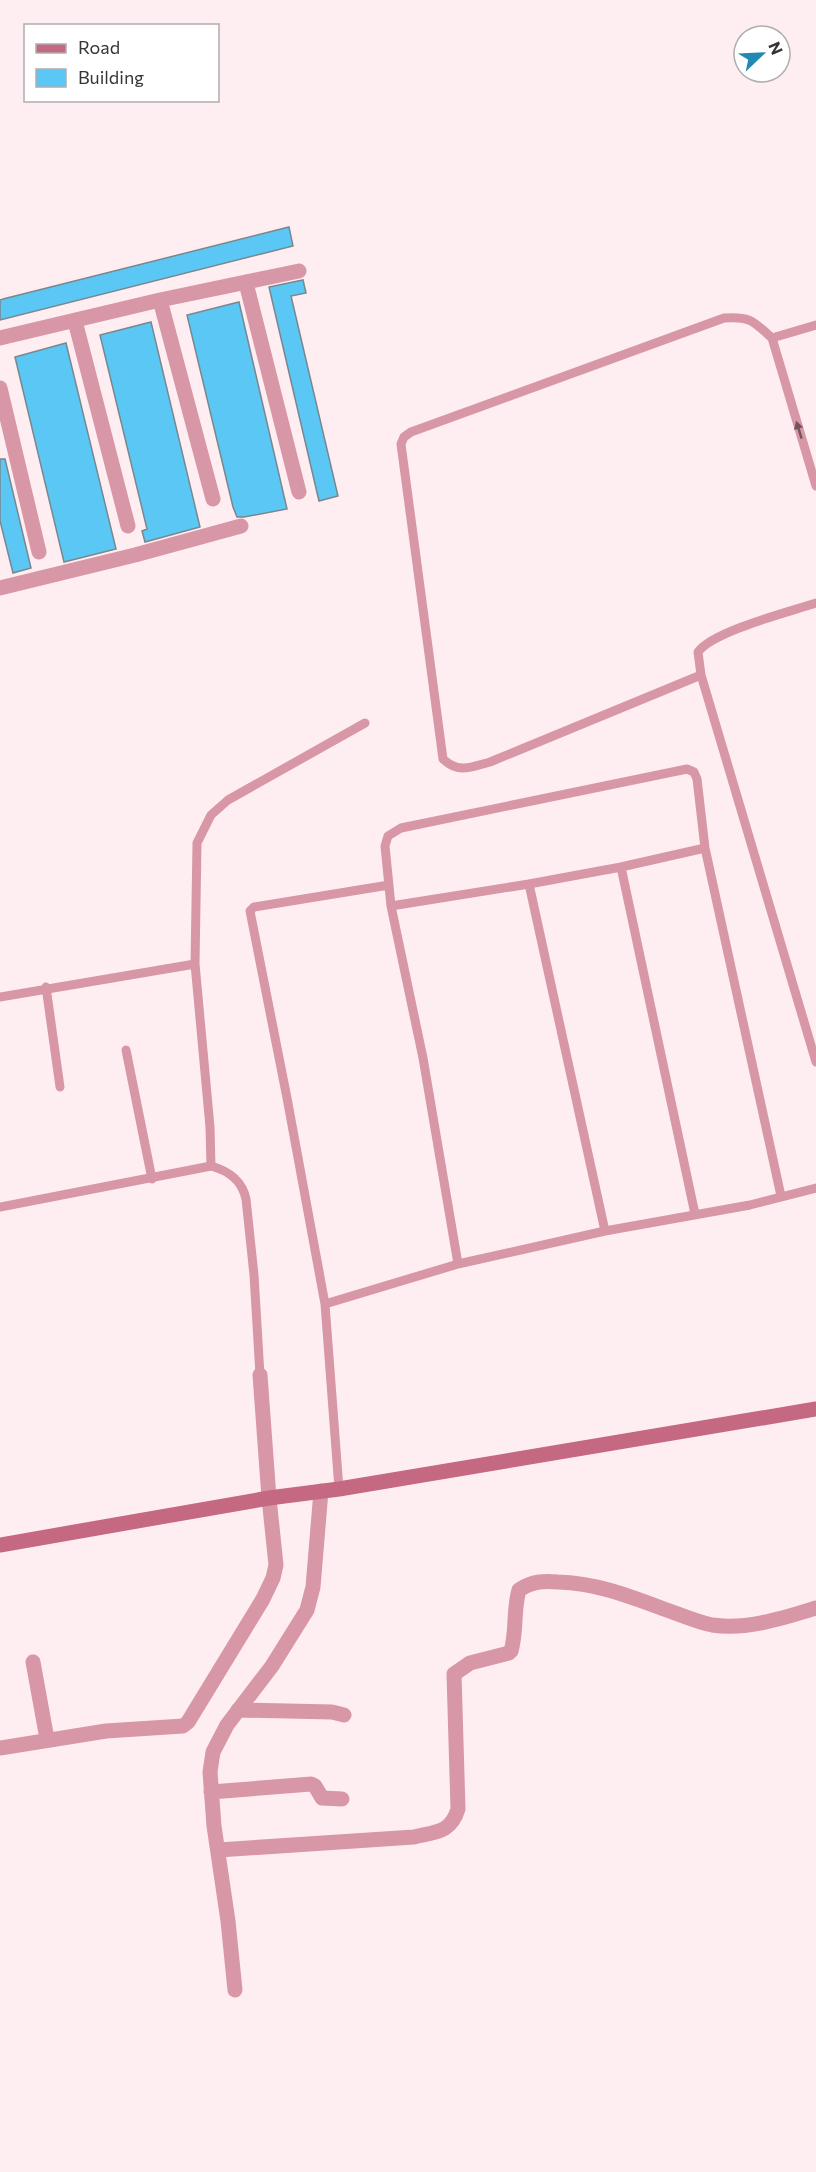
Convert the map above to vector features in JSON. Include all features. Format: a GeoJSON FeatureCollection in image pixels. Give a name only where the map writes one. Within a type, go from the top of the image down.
{"type":"FeatureCollection","features":[{"type":"Feature","properties":{"kind":"street"},"geometry":{"type":"LineString","coordinates":[[0,338],[160,300],[299,271]]}},
{"type":"Feature","properties":{"kind":"street"},"geometry":{"type":"LineString","coordinates":[[246,283],[299,492]]}},
{"type":"Feature","properties":{"kind":"street"},"geometry":{"type":"LineString","coordinates":[[160,300],[213,499]]}},
{"type":"Feature","properties":{"kind":"street"},"geometry":{"type":"LineString","coordinates":[[75,321],[128,526]]}},
{"type":"Feature","properties":{"kind":"street"},"geometry":{"type":"LineString","coordinates":[[0,388],[39,552]]}},
{"type":"Feature","properties":{"kind":"street"},"geometry":{"type":"LineString","coordinates":[[0,588],[241,526]]}},
{"type":"Feature","properties":{"kind":"street"},"geometry":{"type":"LineString","coordinates":[[0,1748],[106,1731],[149,1726],[183,1726],[188,1722],[263,1599],[273,1578],[276,1565],[260,1375]]}},
{"type":"Feature","properties":{"kind":"street"},"geometry":{"type":"LineString","coordinates":[[0,1545],[269,1498],[339,1489],[816,1409]]}},
{"type":"Feature","properties":{"kind":"street"},"geometry":{"type":"LineString","coordinates":[[235,1990],[211,1792],[210,1772],[213,1752],[227,1725],[272,1666],[307,1610],[314,1576],[314,1492]]}},
{"type":"Feature","properties":{"kind":"street"},"geometry":{"type":"LineString","coordinates":[[218,1850],[414,1837],[442,1831],[455,1821],[458,1809],[454,1674],[470,1663],[511,1651],[516,1628],[516,1598],[519,1590],[526,1585],[539,1581],[572,1582],[609,1588],[711,1624],[744,1625],[780,1619],[816,1608]]}},
{"type":"Feature","properties":{"kind":"street"},"geometry":{"type":"LineString","coordinates":[[33,1662],[47,1739]]}},
{"type":"Feature","properties":{"kind":"street"},"geometry":{"type":"LineString","coordinates":[[238,1710],[332,1712],[344,1715]]}},
{"type":"Feature","properties":{"kind":"street"},"geometry":{"type":"LineString","coordinates":[[211,1792],[311,1784],[315,1786],[322,1798],[342,1799]]}},
{"type":"Feature","properties":{"kind":"lane"},"geometry":{"type":"LineString","coordinates":[[701,675],[490,762],[460,769],[448,764],[442,759],[401,444],[404,437],[411,432],[724,318],[747,318],[772,338],[816,486]]}},
{"type":"Feature","properties":{"kind":"lane"},"geometry":{"type":"LineString","coordinates":[[772,338],[816,325]]}},
{"type":"Feature","properties":{"kind":"lane"},"geometry":{"type":"LineString","coordinates":[[816,603],[741,628],[707,643],[698,652],[701,675],[816,1062]]}},
{"type":"Feature","properties":{"kind":"lane"},"geometry":{"type":"LineString","coordinates":[[211,1166],[210,1127],[195,964],[197,843],[211,815],[228,800],[365,723]]}},
{"type":"Feature","properties":{"kind":"lane"},"geometry":{"type":"LineString","coordinates":[[458,1264],[430,1096],[391,906],[385,846],[388,836],[395,830],[687,769],[694,772],[697,779],[705,848],[781,1196]]}},
{"type":"Feature","properties":{"kind":"lane"},"geometry":{"type":"LineString","coordinates":[[391,906],[530,884],[705,848]]}},
{"type":"Feature","properties":{"kind":"lane"},"geometry":{"type":"LineString","coordinates":[[621,867],[696,1214]]}},
{"type":"Feature","properties":{"kind":"lane"},"geometry":{"type":"LineString","coordinates":[[530,884],[605,1232]]}},
{"type":"Feature","properties":{"kind":"lane"},"geometry":{"type":"LineString","coordinates":[[339,1489],[325,1304],[250,911],[254,907],[389,885]]}},
{"type":"Feature","properties":{"kind":"lane"},"geometry":{"type":"LineString","coordinates":[[0,997],[46,987],[195,964]]}},
{"type":"Feature","properties":{"kind":"lane"},"geometry":{"type":"LineString","coordinates":[[46,987],[60,1088]]}},
{"type":"Feature","properties":{"kind":"lane"},"geometry":{"type":"LineString","coordinates":[[126,1050],[152,1179]]}},
{"type":"Feature","properties":{"kind":"lane"},"geometry":{"type":"LineString","coordinates":[[0,1207],[211,1166],[234,1177],[243,1189],[254,1275],[260,1375]]}},
{"type":"Feature","properties":{"kind":"lane"},"geometry":{"type":"LineString","coordinates":[[325,1304],[458,1264],[605,1232],[750,1205],[816,1188]]}},
{"type":"Feature","properties":{"kind":"building"},"geometry":{"type":"Polygon","coordinates":[[[289,227],[293,246],[0,320],[0,300],[3,299],[289,227]]]}},
{"type":"Feature","properties":{"kind":"building"},"geometry":{"type":"Polygon","coordinates":[[[303,280],[306,293],[291,296],[338,496],[319,501],[269,287],[303,280]]]}},
{"type":"Feature","properties":{"kind":"building"},"geometry":{"type":"Polygon","coordinates":[[[239,302],[287,509],[244,517],[237,517],[233,507],[187,315],[239,302]]]}},
{"type":"Feature","properties":{"kind":"building"},"geometry":{"type":"Polygon","coordinates":[[[151,322],[200,527],[145,542],[142,531],[147,529],[100,335],[151,322]]]}},
{"type":"Feature","properties":{"kind":"building"},"geometry":{"type":"Polygon","coordinates":[[[66,343],[116,549],[64,562],[15,357],[66,343]]]}},
{"type":"Feature","properties":{"kind":"building"},"geometry":{"type":"Polygon","coordinates":[[[0,459],[5,459],[31,568],[13,573],[0,521],[0,459]]]}}]}
